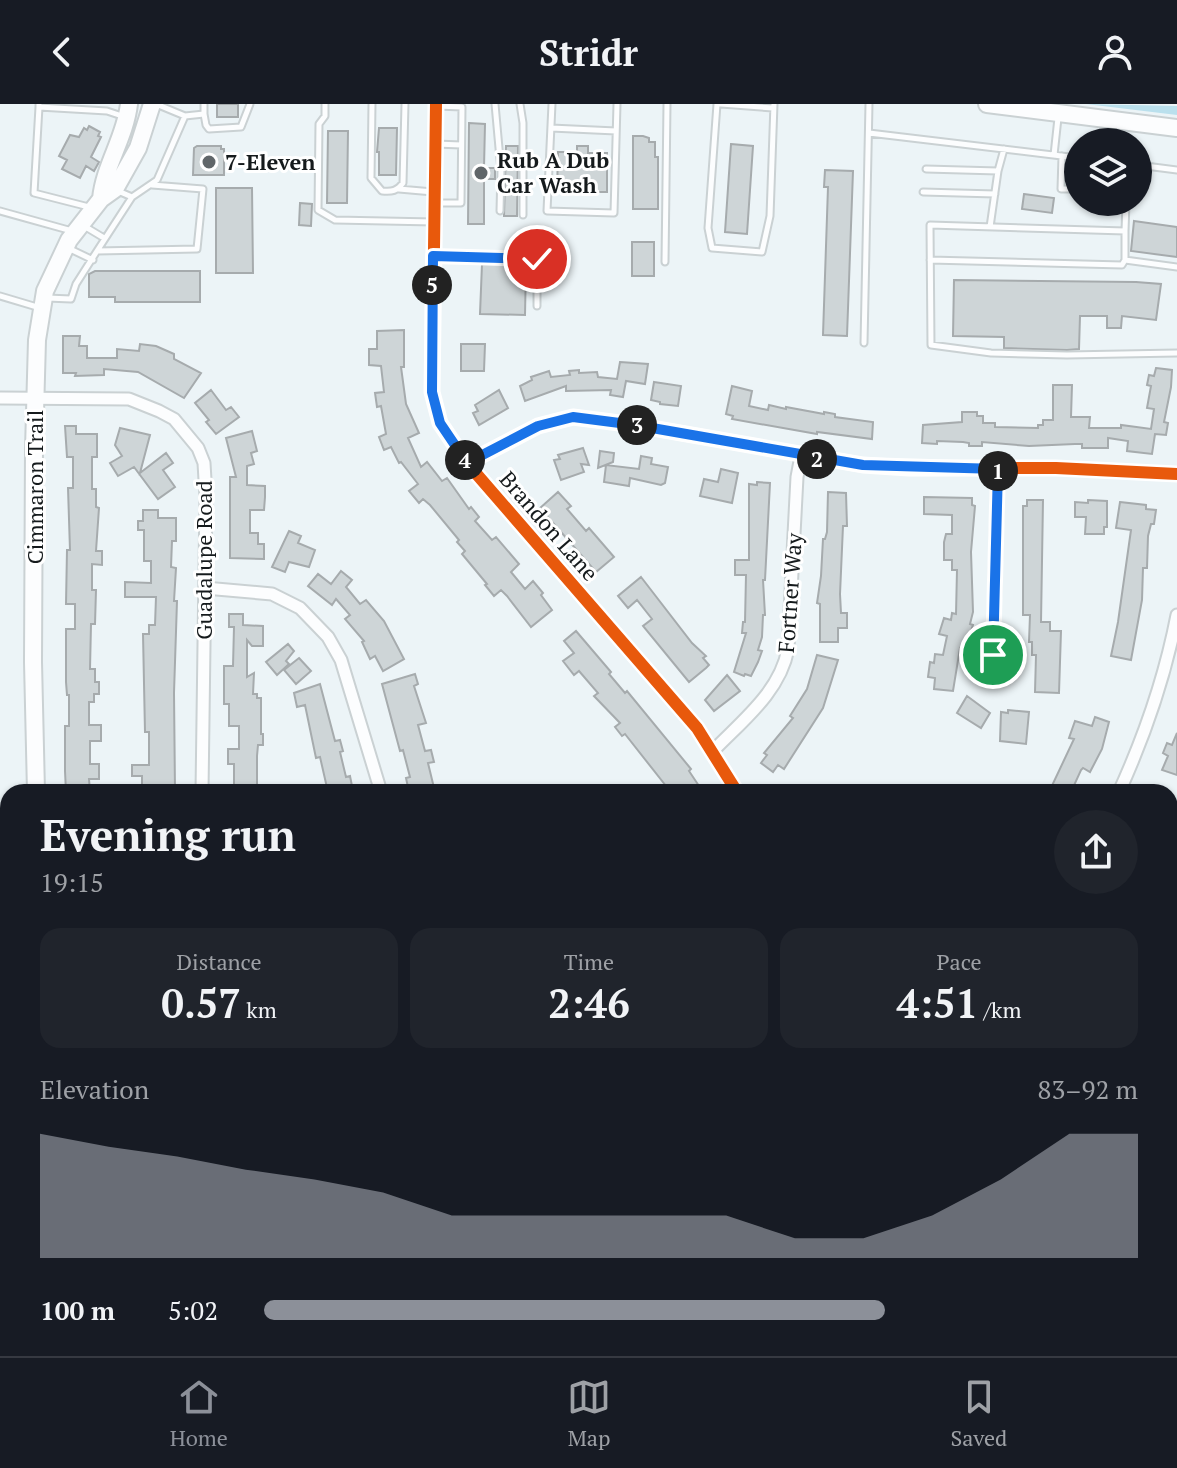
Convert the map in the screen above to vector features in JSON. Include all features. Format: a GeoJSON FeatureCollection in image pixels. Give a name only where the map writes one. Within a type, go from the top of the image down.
{"type":"FeatureCollection","features":[{"type":"Feature","properties":{"kind":"street","name":"Cimmaron Trail"},"geometry":{"type":"LineString","coordinates":[[36,784],[33,662],[36,399],[37,340],[43,303],[54,269],[66,247],[97,204],[115,189],[138,148],[154,104]]}},
{"type":"Feature","properties":{"kind":"street"},"geometry":{"type":"LineString","coordinates":[[987,104],[1177,128]]}},
{"type":"Feature","properties":{"kind":"street","name":"Brandon Lane"},"geometry":{"type":"LineString","coordinates":[[436,105],[432,392],[440,423],[467,463],[687,716],[732,784]]}},
{"type":"Feature","properties":{"kind":"street","name":"Cimmaron Trail"},"geometry":{"type":"LineString","coordinates":[[97,204],[103,178],[115,155],[128,111]]}},
{"type":"Feature","properties":{"kind":"street","name":"Guadalupe Road"},"geometry":{"type":"LineString","coordinates":[[0,398],[129,399],[174,419],[198,448],[204,463],[206,497],[202,784]]}},
{"type":"Feature","properties":{"kind":"street"},"geometry":{"type":"LineString","coordinates":[[467,463],[538,426],[573,417],[863,465],[1056,468],[1177,474]]}},
{"type":"Feature","properties":{"kind":"street","name":"Fortner Way"},"geometry":{"type":"LineString","coordinates":[[713,751],[769,693],[785,668],[797,477],[801,456]]}},
{"type":"Feature","properties":{"kind":"street"},"geometry":{"type":"LineString","coordinates":[[993,655],[998,469]]}},
{"type":"Feature","properties":{"kind":"street"},"geometry":{"type":"LineString","coordinates":[[205,588],[272,594],[300,608],[328,637],[341,660],[379,784]]}},
{"type":"Feature","properties":{"kind":"street"},"geometry":{"type":"LineString","coordinates":[[1123,784],[1139,749],[1174,646],[1177,615]]}},
{"type":"Feature","properties":{"kind":"lane"},"geometry":{"type":"LineString","coordinates":[[154,104],[185,116],[204,114]]}},
{"type":"Feature","properties":{"kind":"lane"},"geometry":{"type":"LineString","coordinates":[[204,104],[209,129],[241,127],[250,104]]}},
{"type":"Feature","properties":{"kind":"lane"},"geometry":{"type":"LineString","coordinates":[[325,104],[325,116],[319,124],[318,210],[322,215],[335,220],[434,222]]}},
{"type":"Feature","properties":{"kind":"lane"},"geometry":{"type":"LineString","coordinates":[[372,104],[371,178],[374,185],[382,191],[398,189],[461,203],[465,106],[436,105]]}},
{"type":"Feature","properties":{"kind":"lane"},"geometry":{"type":"LineString","coordinates":[[398,189],[404,177],[405,104]]}},
{"type":"Feature","properties":{"kind":"lane"},"geometry":{"type":"LineString","coordinates":[[495,104],[501,170],[500,211]]}},
{"type":"Feature","properties":{"kind":"lane"},"geometry":{"type":"LineString","coordinates":[[520,104],[523,123],[523,215]]}},
{"type":"Feature","properties":{"kind":"lane"},"geometry":{"type":"LineString","coordinates":[[552,104],[547,211],[614,213],[617,104]]}},
{"type":"Feature","properties":{"kind":"lane"},"geometry":{"type":"LineString","coordinates":[[665,262],[667,104]]}},
{"type":"Feature","properties":{"kind":"lane"},"geometry":{"type":"LineString","coordinates":[[719,104],[774,106],[770,216],[762,252],[712,248],[708,228],[719,104]]}},
{"type":"Feature","properties":{"kind":"lane"},"geometry":{"type":"LineString","coordinates":[[864,343],[869,104]]}},
{"type":"Feature","properties":{"kind":"lane"},"geometry":{"type":"LineString","coordinates":[[97,204],[34,193],[39,106],[128,111]]}},
{"type":"Feature","properties":{"kind":"lane"},"geometry":{"type":"LineString","coordinates":[[1054,155],[1059,113]]}},
{"type":"Feature","properties":{"kind":"lane"},"geometry":{"type":"LineString","coordinates":[[0,296],[43,303],[71,299],[76,284],[132,197],[157,180],[185,116]]}},
{"type":"Feature","properties":{"kind":"lane"},"geometry":{"type":"LineString","coordinates":[[551,128],[616,131]]}},
{"type":"Feature","properties":{"kind":"lane"},"geometry":{"type":"LineString","coordinates":[[869,133],[1062,156],[1061,189],[1064,189]]}},
{"type":"Feature","properties":{"kind":"lane"},"geometry":{"type":"LineString","coordinates":[[435,144],[461,145]]}},
{"type":"Feature","properties":{"kind":"lane"},"geometry":{"type":"LineString","coordinates":[[990,227],[1004,149]]}},
{"type":"Feature","properties":{"kind":"lane"},"geometry":{"type":"LineString","coordinates":[[1152,167],[1177,170]]}},
{"type":"Feature","properties":{"kind":"lane"},"geometry":{"type":"LineString","coordinates":[[926,169],[998,171]]}},
{"type":"Feature","properties":{"kind":"lane"},"geometry":{"type":"LineString","coordinates":[[97,251],[197,249],[203,189],[152,185]]}},
{"type":"Feature","properties":{"kind":"lane"},"geometry":{"type":"LineString","coordinates":[[115,189],[132,197]]}},
{"type":"Feature","properties":{"kind":"lane"},"geometry":{"type":"LineString","coordinates":[[923,192],[995,194]]}},
{"type":"Feature","properties":{"kind":"lane"},"geometry":{"type":"LineString","coordinates":[[0,211],[78,228],[104,238]]}},
{"type":"Feature","properties":{"kind":"lane"},"geometry":{"type":"LineString","coordinates":[[930,260],[1122,265],[1125,260],[1126,216]]}},
{"type":"Feature","properties":{"kind":"lane"},"geometry":{"type":"LineString","coordinates":[[1125,231],[930,225],[931,345],[1006,353],[1067,355],[1177,353]]}},
{"type":"Feature","properties":{"kind":"lane"},"geometry":{"type":"LineString","coordinates":[[66,247],[93,260]]}},
{"type":"Feature","properties":{"kind":"lane"},"geometry":{"type":"LineString","coordinates":[[433,256],[537,259],[537,306]]}},
{"type":"Feature","properties":{"kind":"lane"},"geometry":{"type":"LineString","coordinates":[[1125,260],[1177,267]]}},
{"type":"Feature","properties":{"kind":"shaded area"},"geometry":{"type":"Polygon","coordinates":[[[1086,104],[1177,106],[1177,115],[1086,104]]]}},
{"type":"Feature","properties":{"kind":"building","name":"7-Eleven"},"geometry":{"type":"Polygon","coordinates":[[[217,104],[238,104],[238,117],[217,117],[217,104]]]}},
{"type":"Feature","properties":{"kind":"building","name":"Rub A Dub Car Wash"},"geometry":{"type":"Polygon","coordinates":[[[469,123],[485,124],[484,168],[495,168],[495,179],[484,179],[484,224],[468,224],[469,123]]]}},
{"type":"Feature","properties":{"kind":"building"},"geometry":{"type":"Polygon","coordinates":[[[89,126],[100,132],[98,136],[101,137],[91,157],[99,162],[94,171],[86,166],[80,178],[62,169],[67,160],[59,156],[70,135],[79,137],[89,126]]]}},
{"type":"Feature","properties":{"kind":"building"},"geometry":{"type":"Polygon","coordinates":[[[379,128],[397,128],[396,175],[379,175],[379,128]]]}},
{"type":"Feature","properties":{"kind":"building"},"geometry":{"type":"Polygon","coordinates":[[[328,131],[348,131],[347,203],[327,203],[328,131]]]}},
{"type":"Feature","properties":{"kind":"building"},"geometry":{"type":"Polygon","coordinates":[[[633,136],[643,136],[649,138],[649,142],[655,142],[658,209],[633,209],[633,136]]]}},
{"type":"Feature","properties":{"kind":"building"},"geometry":{"type":"Polygon","coordinates":[[[731,144],[753,146],[747,234],[725,232],[731,144]]]}},
{"type":"Feature","properties":{"kind":"building","name":"7-Eleven"},"geometry":{"type":"Polygon","coordinates":[[[221,146],[224,149],[224,175],[193,175],[194,148],[221,146]]]}},
{"type":"Feature","properties":{"kind":"building","name":"Rub A Dub Car Wash"},"geometry":{"type":"Polygon","coordinates":[[[506,146],[518,146],[517,216],[504,216],[506,146]]]}},
{"type":"Feature","properties":{"kind":"building"},"geometry":{"type":"Polygon","coordinates":[[[577,146],[588,146],[588,153],[607,153],[607,192],[557,192],[558,152],[577,152],[577,146]]]}},
{"type":"Feature","properties":{"kind":"building"},"geometry":{"type":"Polygon","coordinates":[[[825,170],[853,171],[847,336],[823,335],[828,187],[824,187],[825,170]]]}},
{"type":"Feature","properties":{"kind":"building"},"geometry":{"type":"Polygon","coordinates":[[[216,188],[252,188],[253,273],[216,273],[216,188]]]}},
{"type":"Feature","properties":{"kind":"building"},"geometry":{"type":"Polygon","coordinates":[[[1024,194],[1054,198],[1052,213],[1022,209],[1024,194]]]}},
{"type":"Feature","properties":{"kind":"building"},"geometry":{"type":"Polygon","coordinates":[[[300,203],[312,204],[311,226],[299,225],[300,203]]]}},
{"type":"Feature","properties":{"kind":"building"},"geometry":{"type":"Polygon","coordinates":[[[1134,221],[1177,227],[1177,257],[1131,251],[1134,221]]]}},
{"type":"Feature","properties":{"kind":"building"},"geometry":{"type":"Polygon","coordinates":[[[632,242],[654,242],[654,276],[632,276],[632,242]]]}},
{"type":"Feature","properties":{"kind":"building"},"geometry":{"type":"Polygon","coordinates":[[[482,264],[526,265],[525,315],[480,314],[482,264]]]}},
{"type":"Feature","properties":{"kind":"building"},"geometry":{"type":"Polygon","coordinates":[[[95,271],[200,271],[200,302],[115,302],[115,297],[89,297],[89,274],[95,271]]]}},
{"type":"Feature","properties":{"kind":"building"},"geometry":{"type":"Polygon","coordinates":[[[954,280],[1161,284],[1156,320],[1122,316],[1121,328],[1107,328],[1107,316],[1080,316],[1079,349],[1067,350],[1004,348],[1004,337],[953,336],[954,280]]]}},
{"type":"Feature","properties":{"kind":"building"},"geometry":{"type":"Polygon","coordinates":[[[404,330],[404,367],[401,367],[406,404],[419,433],[408,438],[421,467],[427,462],[442,481],[447,478],[469,509],[471,507],[479,517],[475,521],[492,540],[496,537],[519,564],[511,572],[525,589],[533,581],[543,593],[541,595],[552,610],[531,627],[501,590],[494,596],[462,554],[465,551],[457,542],[459,540],[430,505],[423,499],[419,503],[409,491],[418,484],[399,463],[391,447],[384,450],[379,437],[386,434],[381,406],[377,407],[375,393],[384,392],[381,366],[369,365],[369,349],[377,349],[377,331],[404,330]]]}},
{"type":"Feature","properties":{"kind":"building"},"geometry":{"type":"Polygon","coordinates":[[[63,336],[80,336],[79,346],[87,346],[87,358],[117,358],[117,349],[139,351],[140,344],[156,346],[174,354],[174,359],[201,373],[184,398],[138,372],[104,369],[104,375],[75,376],[76,373],[63,373],[63,336]]]}},
{"type":"Feature","properties":{"kind":"building"},"geometry":{"type":"Polygon","coordinates":[[[461,344],[485,344],[484,371],[461,371],[461,344]]]}},
{"type":"Feature","properties":{"kind":"building"},"geometry":{"type":"Polygon","coordinates":[[[620,362],[648,364],[645,384],[626,381],[623,397],[610,395],[611,390],[566,391],[566,386],[525,401],[520,386],[532,380],[531,377],[549,371],[551,377],[570,375],[569,371],[579,370],[579,373],[597,372],[598,377],[617,379],[620,362]]]}},
{"type":"Feature","properties":{"kind":"building"},"geometry":{"type":"Polygon","coordinates":[[[1156,368],[1172,370],[1164,422],[1168,423],[1166,435],[1155,434],[1152,454],[1127,451],[1128,441],[1108,438],[1108,448],[1082,448],[1082,444],[1029,446],[982,442],[982,446],[969,446],[969,443],[963,442],[922,443],[923,425],[962,422],[962,412],[977,412],[977,416],[983,416],[983,423],[995,423],[995,427],[1038,428],[1038,425],[1043,425],[1043,420],[1053,420],[1053,385],[1072,385],[1071,417],[1090,417],[1089,428],[1121,428],[1121,425],[1151,429],[1154,409],[1147,408],[1151,386],[1147,385],[1149,375],[1154,376],[1156,368]]]}},
{"type":"Feature","properties":{"kind":"building"},"geometry":{"type":"Polygon","coordinates":[[[654,382],[681,386],[678,406],[651,400],[654,382]]]}},
{"type":"Feature","properties":{"kind":"building"},"geometry":{"type":"Polygon","coordinates":[[[732,386],[752,391],[749,406],[768,410],[769,405],[786,407],[873,422],[872,439],[817,434],[732,419],[733,416],[726,414],[732,386]]]}},
{"type":"Feature","properties":{"kind":"building"},"geometry":{"type":"Polygon","coordinates":[[[211,390],[226,410],[231,407],[239,417],[216,434],[195,403],[211,390]]]}},
{"type":"Feature","properties":{"kind":"building"},"geometry":{"type":"Polygon","coordinates":[[[499,390],[508,408],[479,425],[473,413],[478,411],[475,405],[499,390]]]}},
{"type":"Feature","properties":{"kind":"building"},"geometry":{"type":"Polygon","coordinates":[[[65,426],[76,426],[76,434],[97,434],[97,457],[92,457],[92,489],[96,489],[96,507],[99,508],[96,551],[102,551],[102,565],[92,564],[92,590],[96,590],[95,624],[91,624],[90,669],[95,669],[99,694],[94,694],[94,702],[89,702],[89,725],[101,725],[101,741],[90,741],[90,764],[99,764],[99,779],[89,779],[89,784],[66,784],[65,726],[69,726],[66,629],[75,629],[75,604],[66,604],[67,550],[70,550],[68,488],[73,488],[73,457],[67,457],[65,426]]]}},
{"type":"Feature","properties":{"kind":"building"},"geometry":{"type":"Polygon","coordinates":[[[120,428],[150,435],[140,473],[166,453],[173,463],[163,470],[175,487],[158,499],[134,467],[118,476],[110,463],[122,456],[115,445],[120,428]]]}},
{"type":"Feature","properties":{"kind":"building"},"geometry":{"type":"Polygon","coordinates":[[[252,431],[257,451],[251,453],[254,464],[247,466],[247,485],[265,486],[265,497],[264,510],[250,510],[250,533],[258,533],[258,544],[264,544],[264,559],[230,558],[230,477],[236,477],[226,438],[252,431]]]}},
{"type":"Feature","properties":{"kind":"building"},"geometry":{"type":"Polygon","coordinates":[[[583,448],[589,465],[581,464],[584,472],[561,480],[554,460],[560,459],[558,455],[583,448]]]}},
{"type":"Feature","properties":{"kind":"building"},"geometry":{"type":"Polygon","coordinates":[[[600,451],[614,453],[613,462],[598,468],[600,451]]]}},
{"type":"Feature","properties":{"kind":"building"},"geometry":{"type":"Polygon","coordinates":[[[641,456],[652,458],[651,464],[668,467],[665,483],[661,485],[630,478],[629,486],[604,482],[606,465],[639,469],[641,456]]]}},
{"type":"Feature","properties":{"kind":"building"},"geometry":{"type":"Polygon","coordinates":[[[721,469],[738,473],[732,503],[700,496],[704,479],[718,482],[721,469]]]}},
{"type":"Feature","properties":{"kind":"building"},"geometry":{"type":"Polygon","coordinates":[[[757,482],[770,483],[763,580],[765,615],[758,650],[762,651],[751,676],[744,676],[734,672],[746,633],[742,633],[746,575],[735,575],[735,560],[749,560],[749,484],[757,485],[757,482]]]}},
{"type":"Feature","properties":{"kind":"building"},"geometry":{"type":"Polygon","coordinates":[[[558,492],[571,506],[567,509],[586,531],[589,528],[614,557],[596,572],[540,508],[558,492]]]}},
{"type":"Feature","properties":{"kind":"building"},"geometry":{"type":"Polygon","coordinates":[[[828,492],[846,493],[847,526],[843,526],[840,594],[841,613],[847,613],[847,628],[838,628],[838,642],[820,642],[820,604],[817,603],[823,539],[827,532],[828,492]]]}},
{"type":"Feature","properties":{"kind":"building"},"geometry":{"type":"Polygon","coordinates":[[[924,497],[972,498],[972,505],[975,506],[971,552],[973,612],[970,624],[973,625],[965,649],[960,648],[953,691],[934,689],[935,678],[928,677],[930,662],[934,663],[935,654],[943,655],[947,636],[939,634],[944,618],[951,620],[952,613],[956,614],[957,570],[952,570],[952,560],[944,560],[946,534],[952,534],[952,515],[924,514],[924,497]]]}},
{"type":"Feature","properties":{"kind":"building"},"geometry":{"type":"Polygon","coordinates":[[[1027,500],[1043,500],[1041,622],[1050,622],[1050,631],[1061,631],[1059,693],[1035,692],[1036,655],[1032,655],[1032,642],[1029,642],[1030,615],[1023,615],[1023,506],[1027,506],[1027,500]]]}},
{"type":"Feature","properties":{"kind":"building"},"geometry":{"type":"Polygon","coordinates":[[[1088,500],[1107,501],[1104,534],[1085,534],[1086,517],[1075,517],[1075,502],[1088,503],[1088,500]]]}},
{"type":"Feature","properties":{"kind":"building"},"geometry":{"type":"Polygon","coordinates":[[[1120,502],[1146,505],[1146,509],[1156,510],[1148,536],[1147,568],[1143,568],[1142,600],[1131,660],[1111,656],[1131,530],[1116,528],[1120,502]]]}},
{"type":"Feature","properties":{"kind":"building"},"geometry":{"type":"Polygon","coordinates":[[[143,510],[158,510],[158,518],[176,518],[171,567],[176,568],[174,601],[177,601],[175,784],[142,784],[142,776],[132,776],[132,765],[149,765],[149,732],[145,732],[143,634],[149,634],[149,625],[155,625],[156,597],[125,597],[125,582],[151,583],[151,561],[144,561],[144,530],[138,530],[138,521],[143,521],[143,510]]]}},
{"type":"Feature","properties":{"kind":"building"},"geometry":{"type":"Polygon","coordinates":[[[289,531],[301,536],[298,543],[315,550],[309,567],[289,562],[285,572],[272,567],[289,531]]]}},
{"type":"Feature","properties":{"kind":"building"},"geometry":{"type":"Polygon","coordinates":[[[341,571],[352,580],[346,587],[360,604],[366,600],[384,621],[404,659],[383,671],[375,656],[370,659],[364,641],[345,619],[350,615],[336,599],[332,605],[308,586],[318,574],[331,584],[341,571]]]}},
{"type":"Feature","properties":{"kind":"building"},"geometry":{"type":"Polygon","coordinates":[[[641,577],[692,643],[706,656],[703,658],[709,665],[689,682],[643,626],[652,619],[637,600],[628,608],[618,596],[641,577]]]}},
{"type":"Feature","properties":{"kind":"building"},"geometry":{"type":"Polygon","coordinates":[[[229,614],[243,614],[243,625],[263,626],[263,646],[252,646],[247,640],[247,677],[254,673],[253,694],[261,698],[263,745],[258,745],[257,784],[234,784],[234,764],[228,764],[228,749],[239,749],[239,726],[229,726],[229,704],[224,704],[224,666],[233,666],[234,627],[229,627],[229,614]]]}},
{"type":"Feature","properties":{"kind":"building"},"geometry":{"type":"Polygon","coordinates":[[[576,631],[691,769],[689,771],[698,784],[664,784],[625,734],[622,736],[615,727],[620,723],[594,696],[598,693],[579,671],[574,675],[563,661],[574,653],[564,641],[576,631]]]}},
{"type":"Feature","properties":{"kind":"building"},"geometry":{"type":"Polygon","coordinates":[[[288,644],[294,651],[286,661],[289,664],[277,675],[266,662],[288,644]]]}},
{"type":"Feature","properties":{"kind":"building"},"geometry":{"type":"Polygon","coordinates":[[[817,655],[838,660],[823,708],[784,769],[778,765],[773,772],[761,763],[767,755],[764,753],[793,718],[790,716],[807,689],[817,655]]]}},
{"type":"Feature","properties":{"kind":"building"},"geometry":{"type":"Polygon","coordinates":[[[299,658],[311,671],[296,684],[284,670],[299,658]]]}},
{"type":"Feature","properties":{"kind":"building"},"geometry":{"type":"Polygon","coordinates":[[[415,674],[418,684],[414,686],[426,723],[418,725],[425,751],[431,750],[434,762],[428,763],[433,784],[407,784],[406,778],[410,777],[382,684],[415,674]]]}},
{"type":"Feature","properties":{"kind":"building"},"geometry":{"type":"Polygon","coordinates":[[[727,675],[740,691],[714,711],[705,700],[727,675]]]}},
{"type":"Feature","properties":{"kind":"building"},"geometry":{"type":"Polygon","coordinates":[[[320,684],[335,741],[340,740],[346,777],[350,776],[352,784],[326,784],[320,757],[316,758],[305,705],[297,707],[294,693],[320,684]]]}},
{"type":"Feature","properties":{"kind":"building"},"geometry":{"type":"Polygon","coordinates":[[[967,696],[990,713],[981,728],[957,713],[967,696]]]}},
{"type":"Feature","properties":{"kind":"building"},"geometry":{"type":"Polygon","coordinates":[[[1008,710],[1029,712],[1026,744],[1000,741],[1001,712],[1008,713],[1008,710]]]}},
{"type":"Feature","properties":{"kind":"building"},"geometry":{"type":"Polygon","coordinates":[[[1095,717],[1109,722],[1102,749],[1090,772],[1083,768],[1075,784],[1053,784],[1074,739],[1069,738],[1075,721],[1092,726],[1095,717]]]}},
{"type":"Feature","properties":{"kind":"building"},"geometry":{"type":"Polygon","coordinates":[[[1177,733],[1177,775],[1162,770],[1168,756],[1163,753],[1167,743],[1172,745],[1177,733]]]}},
{"type":"Feature","properties":{"kind":"cycle path"},"geometry":{"type":"LineString","coordinates":[[436,104],[432,392],[440,423],[467,463],[697,728],[732,784]]}},
{"type":"Feature","properties":{"kind":"cycle path"},"geometry":{"type":"LineString","coordinates":[[467,463],[538,426],[573,417],[863,465],[1056,468],[1177,474]]}},
{"type":"Feature","properties":{"kind":"place","name":"7-Eleven"},"geometry":{"type":"Point","coordinates":[209,162]}},
{"type":"Feature","properties":{"kind":"place","name":"Rub A Dub Car Wash"},"geometry":{"type":"Point","coordinates":[481,173]}},
{"type":"Feature","properties":{"kind":"route"},"geometry":{"type":"LineString","coordinates":[[537,259],[433,256],[432,392],[440,423],[467,463],[549,421],[573,417],[600,419],[863,465],[998,469],[993,655]]}}]}
